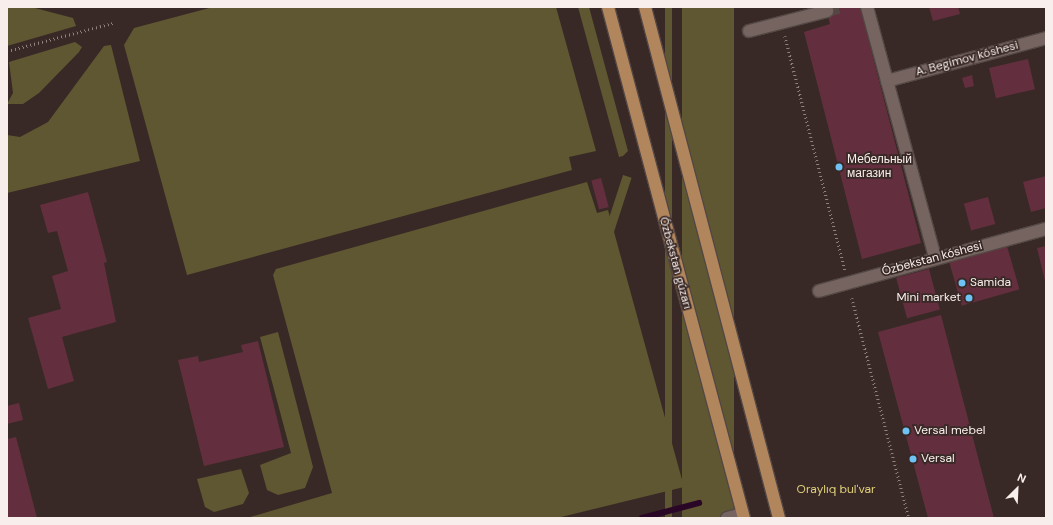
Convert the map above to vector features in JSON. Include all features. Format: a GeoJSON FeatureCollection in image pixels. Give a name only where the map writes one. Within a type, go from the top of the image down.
{"type":"FeatureCollection","features":[{"type":"Feature","properties":{"kind":"main road","name":"Ózbekstan gúzarı"},"geometry":{"type":"LineString","coordinates":[[608,7],[743,516]]}},
{"type":"Feature","properties":{"kind":"main road"},"geometry":{"type":"LineString","coordinates":[[645,7],[779,518]]}},
{"type":"Feature","properties":{"kind":"street"},"geometry":{"type":"LineString","coordinates":[[867,7],[935,258]]}},
{"type":"Feature","properties":{"kind":"street"},"geometry":{"type":"LineString","coordinates":[[749,31],[826,11]]}},
{"type":"Feature","properties":{"kind":"street","name":"A. Begimov kóshesi"},"geometry":{"type":"LineString","coordinates":[[887,81],[1046,38]]}},
{"type":"Feature","properties":{"kind":"street","name":"Ózbekstan kóshesi"},"geometry":{"type":"LineString","coordinates":[[818,291],[1046,229]]}},
{"type":"Feature","properties":{"kind":"street"},"geometry":{"type":"LineString","coordinates":[[727,518],[743,516]]}},
{"type":"Feature","properties":{"kind":"path"},"geometry":{"type":"LineString","coordinates":[[782,22],[909,518]]}},
{"type":"Feature","properties":{"kind":"path"},"geometry":{"type":"LineString","coordinates":[[7,51],[113,23]]}},
{"type":"Feature","properties":{"kind":"green space"},"geometry":{"type":"Polygon","coordinates":[[[7,7],[31,7],[73,18],[76,26],[7,46],[7,7]]]}},
{"type":"Feature","properties":{"kind":"green space"},"geometry":{"type":"Polygon","coordinates":[[[213,7],[556,7],[596,151],[569,157],[572,170],[187,275],[124,45],[134,28],[213,7]]]}},
{"type":"Feature","properties":{"kind":"green space"},"geometry":{"type":"Polygon","coordinates":[[[578,7],[589,7],[628,151],[623,156],[619,157],[578,7]]]}},
{"type":"Feature","properties":{"kind":"green space"},"geometry":{"type":"Polygon","coordinates":[[[665,7],[672,7],[672,518],[665,518],[665,7]]]}},
{"type":"Feature","properties":{"kind":"green space"},"geometry":{"type":"Polygon","coordinates":[[[682,7],[734,7],[734,518],[682,518],[682,7]]]}},
{"type":"Feature","properties":{"kind":"green space"},"geometry":{"type":"Polygon","coordinates":[[[75,42],[82,47],[79,52],[39,93],[23,104],[7,104],[13,93],[9,62],[75,42]]]}},
{"type":"Feature","properties":{"kind":"green space"},"geometry":{"type":"Polygon","coordinates":[[[111,45],[140,161],[7,193],[7,135],[20,137],[48,122],[104,46],[111,45]]]}},
{"type":"Feature","properties":{"kind":"green space"},"geometry":{"type":"Polygon","coordinates":[[[623,175],[632,178],[527,500],[518,497],[623,175]]]}},
{"type":"Feature","properties":{"kind":"green space"},"geometry":{"type":"Polygon","coordinates":[[[587,182],[597,213],[608,210],[684,487],[557,518],[247,518],[332,493],[273,275],[276,269],[587,182]]]}},
{"type":"Feature","properties":{"kind":"green space"},"geometry":{"type":"Polygon","coordinates":[[[278,332],[313,467],[305,488],[278,495],[267,490],[260,465],[291,453],[260,337],[278,332]]]}},
{"type":"Feature","properties":{"kind":"green space"},"geometry":{"type":"Polygon","coordinates":[[[241,469],[249,493],[243,504],[214,512],[205,507],[197,479],[241,469]]]}},
{"type":"Feature","properties":{"kind":"building"},"geometry":{"type":"Polygon","coordinates":[[[825,7],[860,7],[921,243],[862,259],[804,32],[830,24],[825,7]]]}},
{"type":"Feature","properties":{"kind":"building"},"geometry":{"type":"Polygon","coordinates":[[[929,7],[958,7],[960,14],[933,21],[929,7]]]}},
{"type":"Feature","properties":{"kind":"building"},"geometry":{"type":"Polygon","coordinates":[[[1028,59],[1035,89],[996,98],[989,68],[1028,59]]]}},
{"type":"Feature","properties":{"kind":"building"},"geometry":{"type":"Polygon","coordinates":[[[972,75],[974,86],[965,88],[962,78],[972,75]]]}},
{"type":"Feature","properties":{"kind":"building"},"geometry":{"type":"Polygon","coordinates":[[[1046,176],[1046,208],[1031,212],[1023,182],[1046,176]]]}},
{"type":"Feature","properties":{"kind":"building"},"geometry":{"type":"Polygon","coordinates":[[[601,178],[609,207],[599,210],[591,181],[601,178]]]}},
{"type":"Feature","properties":{"kind":"building"},"geometry":{"type":"Polygon","coordinates":[[[88,192],[107,262],[104,263],[116,322],[62,337],[74,381],[48,389],[28,318],[61,309],[52,276],[68,271],[57,231],[48,233],[40,205],[88,192]]]}},
{"type":"Feature","properties":{"kind":"building"},"geometry":{"type":"Polygon","coordinates":[[[988,197],[995,224],[971,231],[964,203],[988,197]]]}},
{"type":"Feature","properties":{"kind":"building"},"geometry":{"type":"Polygon","coordinates":[[[1007,246],[1019,289],[962,306],[949,263],[1007,246]]]}},
{"type":"Feature","properties":{"kind":"building"},"geometry":{"type":"Polygon","coordinates":[[[1046,246],[1046,281],[1045,281],[1037,248],[1046,246]]]}},
{"type":"Feature","properties":{"kind":"building"},"geometry":{"type":"Polygon","coordinates":[[[929,269],[940,310],[907,318],[896,278],[929,269]]]}},
{"type":"Feature","properties":{"kind":"building"},"geometry":{"type":"Polygon","coordinates":[[[941,315],[994,518],[928,518],[878,332],[941,315]]]}},
{"type":"Feature","properties":{"kind":"building"},"geometry":{"type":"Polygon","coordinates":[[[258,341],[284,447],[204,466],[178,360],[198,356],[199,362],[243,352],[241,345],[258,341]]]}},
{"type":"Feature","properties":{"kind":"building"},"geometry":{"type":"Polygon","coordinates":[[[19,403],[23,420],[7,424],[7,406],[19,403]]]}},
{"type":"Feature","properties":{"kind":"building"},"geometry":{"type":"Polygon","coordinates":[[[16,437],[37,518],[7,518],[7,439],[16,437]]]}},
{"type":"Feature","properties":{"kind":"waterway"},"geometry":{"type":"LineString","coordinates":[[642,518],[699,503]]}},
{"type":"Feature","properties":{"kind":"tunnel"},"geometry":{"type":"LineString","coordinates":[[827,11],[841,7]]}},
{"type":"Feature","properties":{"kind":"place","name":"Мебельный магазин"},"geometry":{"type":"Point","coordinates":[839,167]}},
{"type":"Feature","properties":{"kind":"place","name":"Samida"},"geometry":{"type":"Point","coordinates":[962,283]}},
{"type":"Feature","properties":{"kind":"place","name":"Mini market"},"geometry":{"type":"Point","coordinates":[969,298]}},
{"type":"Feature","properties":{"kind":"place","name":"Versal mebel"},"geometry":{"type":"Point","coordinates":[906,431]}},
{"type":"Feature","properties":{"kind":"place","name":"Versal"},"geometry":{"type":"Point","coordinates":[913,459]}},
{"type":"Feature","properties":{"kind":"park label","name":"Oraylıq bul'var"},"geometry":{"type":"Point","coordinates":[836,490]}}]}
